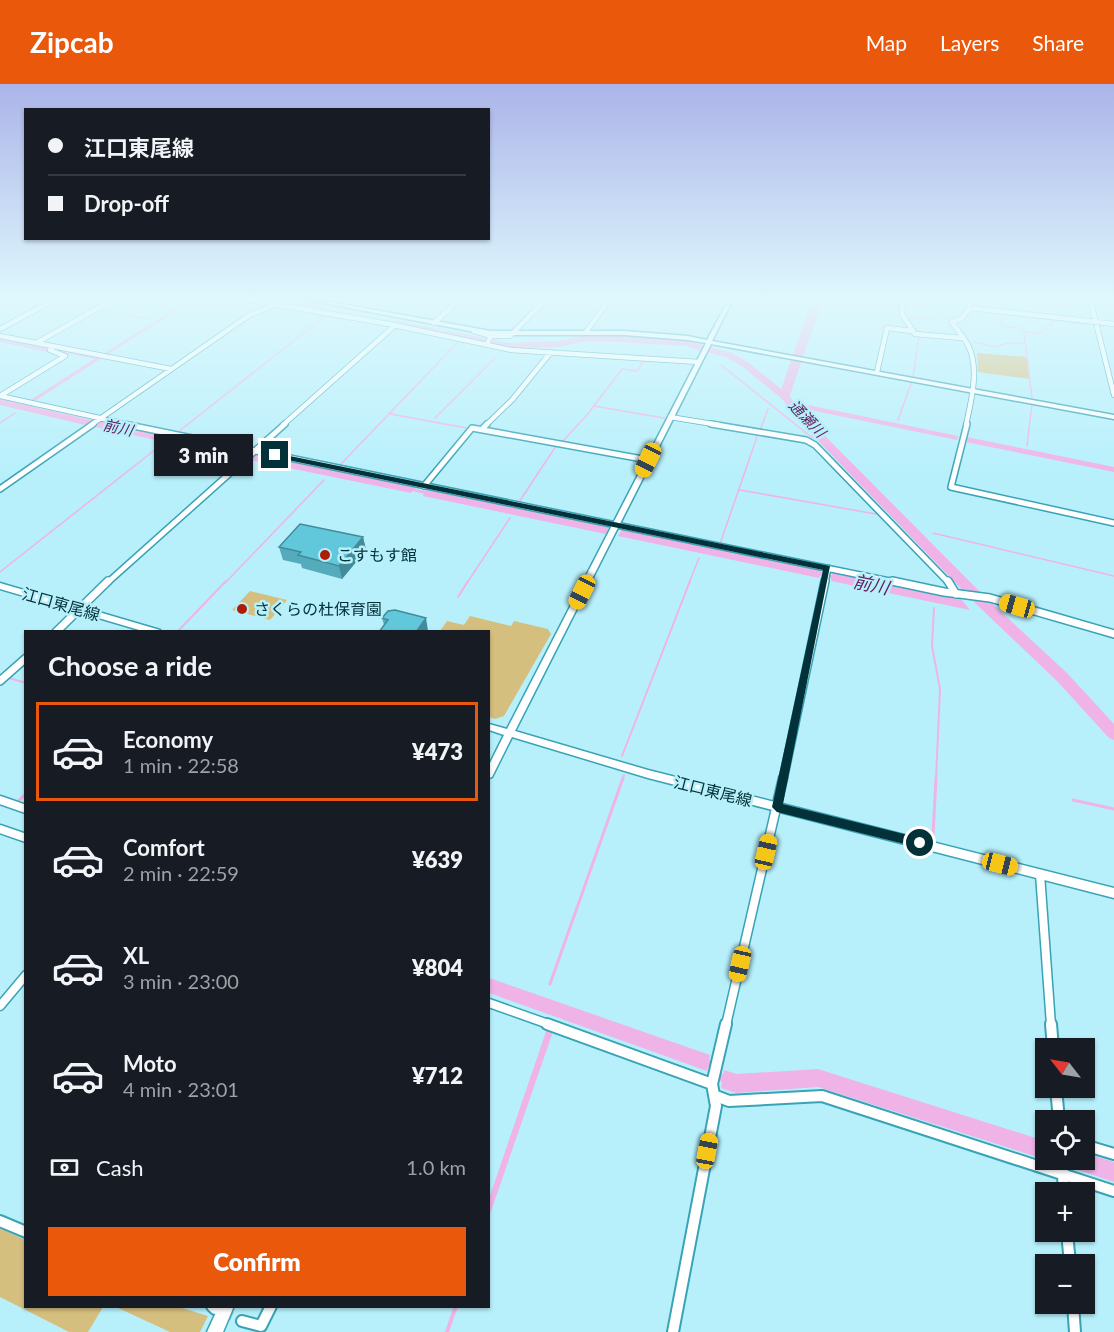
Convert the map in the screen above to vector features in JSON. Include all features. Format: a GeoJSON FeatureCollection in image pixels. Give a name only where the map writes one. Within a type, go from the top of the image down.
{"type":"FeatureCollection","features":[{"type":"Feature","properties":{"kind":"street"},"geometry":{"type":"LineString","coordinates":[[0,396],[63,357]]}},
{"type":"Feature","properties":{"kind":"street"},"geometry":{"type":"LineString","coordinates":[[103,357],[171,369]]}},
{"type":"Feature","properties":{"kind":"street"},"geometry":{"type":"LineString","coordinates":[[0,489],[188,357]]}},
{"type":"Feature","properties":{"kind":"street"},"geometry":{"type":"LineString","coordinates":[[58,630],[359,357]]}},
{"type":"Feature","properties":{"kind":"street"},"geometry":{"type":"LineString","coordinates":[[482,429],[512,400],[548,357]]}},
{"type":"Feature","properties":{"kind":"street"},"geometry":{"type":"LineString","coordinates":[[629,357],[699,362]]}},
{"type":"Feature","properties":{"kind":"street"},"geometry":{"type":"LineString","coordinates":[[490,772],[701,357]]}},
{"type":"Feature","properties":{"kind":"street"},"geometry":{"type":"LineString","coordinates":[[802,357],[1114,417]]}},
{"type":"Feature","properties":{"kind":"street"},"geometry":{"type":"LineString","coordinates":[[877,372],[880,357]]}},
{"type":"Feature","properties":{"kind":"street"},"geometry":{"type":"LineString","coordinates":[[971,357],[973,390],[951,487],[1114,523]]}},
{"type":"Feature","properties":{"kind":"street"},"geometry":{"type":"LineString","coordinates":[[1104,357],[1114,395]]}},
{"type":"Feature","properties":{"kind":"street"},"geometry":{"type":"LineString","coordinates":[[0,396],[96,422],[617,525],[827,573],[990,598],[1114,634]]}},
{"type":"Feature","properties":{"kind":"street"},"geometry":{"type":"LineString","coordinates":[[670,417],[806,440],[815,445],[958,594]]}},
{"type":"Feature","properties":{"kind":"street"},"geometry":{"type":"LineString","coordinates":[[424,486],[470,430],[482,429],[648,460]]}},
{"type":"Feature","properties":{"kind":"street"},"geometry":{"type":"LineString","coordinates":[[673,1332],[716,1096],[714,1074],[777,807],[827,573]]}},
{"type":"Feature","properties":{"kind":"street","name":"江口東尾線"},"geometry":{"type":"LineString","coordinates":[[0,586],[150,630]]}},
{"type":"Feature","properties":{"kind":"street"},"geometry":{"type":"LineString","coordinates":[[0,681],[24,660]]}},
{"type":"Feature","properties":{"kind":"street","name":"江口東尾線"},"geometry":{"type":"LineString","coordinates":[[490,727],[621,767],[1114,892]]}},
{"type":"Feature","properties":{"kind":"street"},"geometry":{"type":"LineString","coordinates":[[0,800],[24,808]]}},
{"type":"Feature","properties":{"kind":"street"},"geometry":{"type":"LineString","coordinates":[[0,829],[24,837]]}},
{"type":"Feature","properties":{"kind":"street"},"geometry":{"type":"LineString","coordinates":[[1040,874],[1052,1038]]}},
{"type":"Feature","properties":{"kind":"street"},"geometry":{"type":"LineString","coordinates":[[0,1006],[24,977]]}},
{"type":"Feature","properties":{"kind":"street"},"geometry":{"type":"LineString","coordinates":[[490,1003],[714,1074]]}},
{"type":"Feature","properties":{"kind":"street"},"geometry":{"type":"LineString","coordinates":[[716,1096],[729,1101],[822,1096],[1114,1191]]}},
{"type":"Feature","properties":{"kind":"street"},"geometry":{"type":"LineString","coordinates":[[1095,1148],[1114,1154]]}},
{"type":"Feature","properties":{"kind":"street"},"geometry":{"type":"LineString","coordinates":[[1063,1170],[1063,1182]]}},
{"type":"Feature","properties":{"kind":"street"},"geometry":{"type":"LineString","coordinates":[[0,1221],[24,1231]]}},
{"type":"Feature","properties":{"kind":"street"},"geometry":{"type":"LineString","coordinates":[[215,1332],[218,1308]]}},
{"type":"Feature","properties":{"kind":"street"},"geometry":{"type":"LineString","coordinates":[[242,1321],[261,1326],[270,1308]]}},
{"type":"Feature","properties":{"kind":"street"},"geometry":{"type":"LineString","coordinates":[[1073,1314],[1075,1332]]}},
{"type":"Feature","properties":{"kind":"shaded area"},"geometry":{"type":"Polygon","coordinates":[[[977,357],[1028,357],[1030,379],[978,372],[977,357]]]}},
{"type":"Feature","properties":{"kind":"shaded area"},"geometry":{"type":"Polygon","coordinates":[[[250,591],[287,600],[270,620],[232,610],[250,591]]]}},
{"type":"Feature","properties":{"kind":"shaded area"},"geometry":{"type":"Polygon","coordinates":[[[470,616],[511,626],[514,621],[548,629],[551,634],[504,716],[495,719],[490,717],[490,630],[441,630],[447,621],[464,625],[470,616]]]}},
{"type":"Feature","properties":{"kind":"shaded area"},"geometry":{"type":"Polygon","coordinates":[[[0,1228],[24,1240],[24,1308],[102,1308],[88,1332],[69,1332],[0,1297],[0,1228]]]}},
{"type":"Feature","properties":{"kind":"shaded area"},"geometry":{"type":"Polygon","coordinates":[[[118,1308],[182,1308],[208,1316],[200,1332],[170,1332],[118,1308]]]}},
{"type":"Feature","properties":{"kind":"water"},"geometry":{"type":"Polygon","coordinates":[[[86,357],[103,357],[33,402],[29,401],[94,359],[86,357]]]}},
{"type":"Feature","properties":{"kind":"water"},"geometry":{"type":"Polygon","coordinates":[[[792,357],[803,357],[789,398],[781,390],[792,357]]]}},
{"type":"Feature","properties":{"kind":"water","name":"前川"},"geometry":{"type":"Polygon","coordinates":[[[0,399],[92,420],[91,422],[103,422],[247,452],[246,454],[257,454],[416,487],[415,489],[426,491],[428,489],[609,526],[606,534],[423,496],[424,494],[413,491],[411,493],[250,460],[251,458],[243,456],[240,458],[0,405],[0,399]]]}},
{"type":"Feature","properties":{"kind":"water"},"geometry":{"type":"Polygon","coordinates":[[[808,405],[958,436],[957,440],[810,410],[808,405]]]}},
{"type":"Feature","properties":{"kind":"water"},"geometry":{"type":"Polygon","coordinates":[[[967,437],[1114,467],[1114,472],[966,442],[967,437]]]}},
{"type":"Feature","properties":{"kind":"water","name":"前川"},"geometry":{"type":"Polygon","coordinates":[[[622,529],[821,570],[821,572],[832,575],[833,572],[961,599],[970,610],[831,581],[831,578],[820,576],[819,578],[618,536],[622,529]]]}},
{"type":"Feature","properties":{"kind":"water"},"geometry":{"type":"Polygon","coordinates":[[[490,978],[710,1055],[709,1059],[723,1075],[724,1070],[737,1074],[818,1069],[1035,1138],[1035,1156],[818,1087],[736,1093],[721,1088],[722,1083],[708,1067],[707,1071],[490,993],[490,978]]]}},
{"type":"Feature","properties":{"kind":"water"},"geometry":{"type":"Polygon","coordinates":[[[1095,1156],[1114,1162],[1114,1182],[1078,1170],[1095,1170],[1095,1156]]]}},
{"type":"Feature","properties":{"kind":"building"},"geometry":{"type":"Polygon","coordinates":[[[300,524],[363,537],[339,566],[298,555],[301,552],[279,547],[300,524]]]}},
{"type":"Feature","properties":{"kind":"building"},"geometry":{"type":"Polygon","coordinates":[[[395,610],[426,618],[417,630],[380,630],[388,620],[382,618],[388,611],[395,610]]]}},
{"type":"Feature","properties":{"kind":"waterway"},"geometry":{"type":"LineString","coordinates":[[178,432],[273,357]]}},
{"type":"Feature","properties":{"kind":"waterway"},"geometry":{"type":"LineString","coordinates":[[340,465],[443,357]]}},
{"type":"Feature","properties":{"kind":"waterway"},"geometry":{"type":"LineString","coordinates":[[435,418],[496,357]]}},
{"type":"Feature","properties":{"kind":"waterway","name":"通瀬川"},"geometry":{"type":"LineString","coordinates":[[733,357],[784,396],[825,442],[980,600],[1062,677],[1114,734]]}},
{"type":"Feature","properties":{"kind":"waterway"},"geometry":{"type":"LineString","coordinates":[[913,376],[916,357]]}},
{"type":"Feature","properties":{"kind":"waterway"},"geometry":{"type":"LineString","coordinates":[[1027,357],[1032,398]]}},
{"type":"Feature","properties":{"kind":"waterway"},"geometry":{"type":"LineString","coordinates":[[562,442],[587,415],[622,369],[637,371],[643,362]]}},
{"type":"Feature","properties":{"kind":"waterway"},"geometry":{"type":"LineString","coordinates":[[721,365],[810,436],[825,442]]}},
{"type":"Feature","properties":{"kind":"waterway"},"geometry":{"type":"LineString","coordinates":[[898,420],[912,381]]}},
{"type":"Feature","properties":{"kind":"waterway"},"geometry":{"type":"LineString","coordinates":[[1027,446],[1032,404]]}},
{"type":"Feature","properties":{"kind":"waterway"},"geometry":{"type":"LineString","coordinates":[[594,406],[664,418]]}},
{"type":"Feature","properties":{"kind":"waterway"},"geometry":{"type":"LineString","coordinates":[[760,430],[768,409]]}},
{"type":"Feature","properties":{"kind":"waterway"},"geometry":{"type":"LineString","coordinates":[[0,423],[15,413]]}},
{"type":"Feature","properties":{"kind":"waterway"},"geometry":{"type":"LineString","coordinates":[[390,414],[467,428]]}},
{"type":"Feature","properties":{"kind":"waterway"},"geometry":{"type":"LineString","coordinates":[[693,423],[711,426]]}},
{"type":"Feature","properties":{"kind":"waterway"},"geometry":{"type":"LineString","coordinates":[[720,544],[758,434]]}},
{"type":"Feature","properties":{"kind":"waterway"},"geometry":{"type":"LineString","coordinates":[[0,572],[161,445]]}},
{"type":"Feature","properties":{"kind":"waterway"},"geometry":{"type":"LineString","coordinates":[[519,502],[556,446]]}},
{"type":"Feature","properties":{"kind":"waterway"},"geometry":{"type":"LineString","coordinates":[[225,583],[324,480]]}},
{"type":"Feature","properties":{"kind":"waterway"},"geometry":{"type":"LineString","coordinates":[[740,490],[876,514]]}},
{"type":"Feature","properties":{"kind":"waterway"},"geometry":{"type":"LineString","coordinates":[[467,583],[510,518]]}},
{"type":"Feature","properties":{"kind":"waterway"},"geometry":{"type":"LineString","coordinates":[[933,533],[1114,576]]}},
{"type":"Feature","properties":{"kind":"waterway"},"geometry":{"type":"LineString","coordinates":[[689,583],[699,558]]}},
{"type":"Feature","properties":{"kind":"waterway"},"geometry":{"type":"LineString","coordinates":[[179,630],[226,581]]}},
{"type":"Feature","properties":{"kind":"waterway"},"geometry":{"type":"LineString","coordinates":[[458,597],[468,581]]}},
{"type":"Feature","properties":{"kind":"waterway"},"geometry":{"type":"LineString","coordinates":[[622,756],[690,581]]}},
{"type":"Feature","properties":{"kind":"waterway"},"geometry":{"type":"LineString","coordinates":[[934,608],[932,646],[940,689],[936,780]]}},
{"type":"Feature","properties":{"kind":"waterway"},"geometry":{"type":"LineString","coordinates":[[9,678],[24,682]]}},
{"type":"Feature","properties":{"kind":"waterway"},"geometry":{"type":"LineString","coordinates":[[622,780],[624,775]]}},
{"type":"Feature","properties":{"kind":"waterway"},"geometry":{"type":"LineString","coordinates":[[550,984],[623,778]]}},
{"type":"Feature","properties":{"kind":"waterway"},"geometry":{"type":"LineString","coordinates":[[933,835],[936,778]]}},
{"type":"Feature","properties":{"kind":"waterway"},"geometry":{"type":"LineString","coordinates":[[19,800],[24,796]]}},
{"type":"Feature","properties":{"kind":"waterway"},"geometry":{"type":"LineString","coordinates":[[1073,800],[1114,809]]}},
{"type":"Feature","properties":{"kind":"waterway"},"geometry":{"type":"LineString","coordinates":[[490,1202],[548,1032]]}},
{"type":"Feature","properties":{"kind":"waterway"},"geometry":{"type":"LineString","coordinates":[[490,1208],[550,1034]]}},
{"type":"Feature","properties":{"kind":"waterway"},"geometry":{"type":"LineString","coordinates":[[447,1332],[455,1308]]}},
{"type":"Feature","properties":{"kind":"tunnel"},"geometry":{"type":"LineString","coordinates":[[223,1312],[242,1321]]}},
{"type":"Feature","properties":{"kind":"place","name":"こすもす館"},"geometry":{"type":"Point","coordinates":[325,555]}},
{"type":"Feature","properties":{"kind":"place","name":"さくらの杜保育園"},"geometry":{"type":"Point","coordinates":[242,609]}},
{"type":"Feature","properties":{"kind":"route"},"geometry":{"type":"LineString","coordinates":[[275,455],[828,568],[777,807],[920,843]]}}]}
